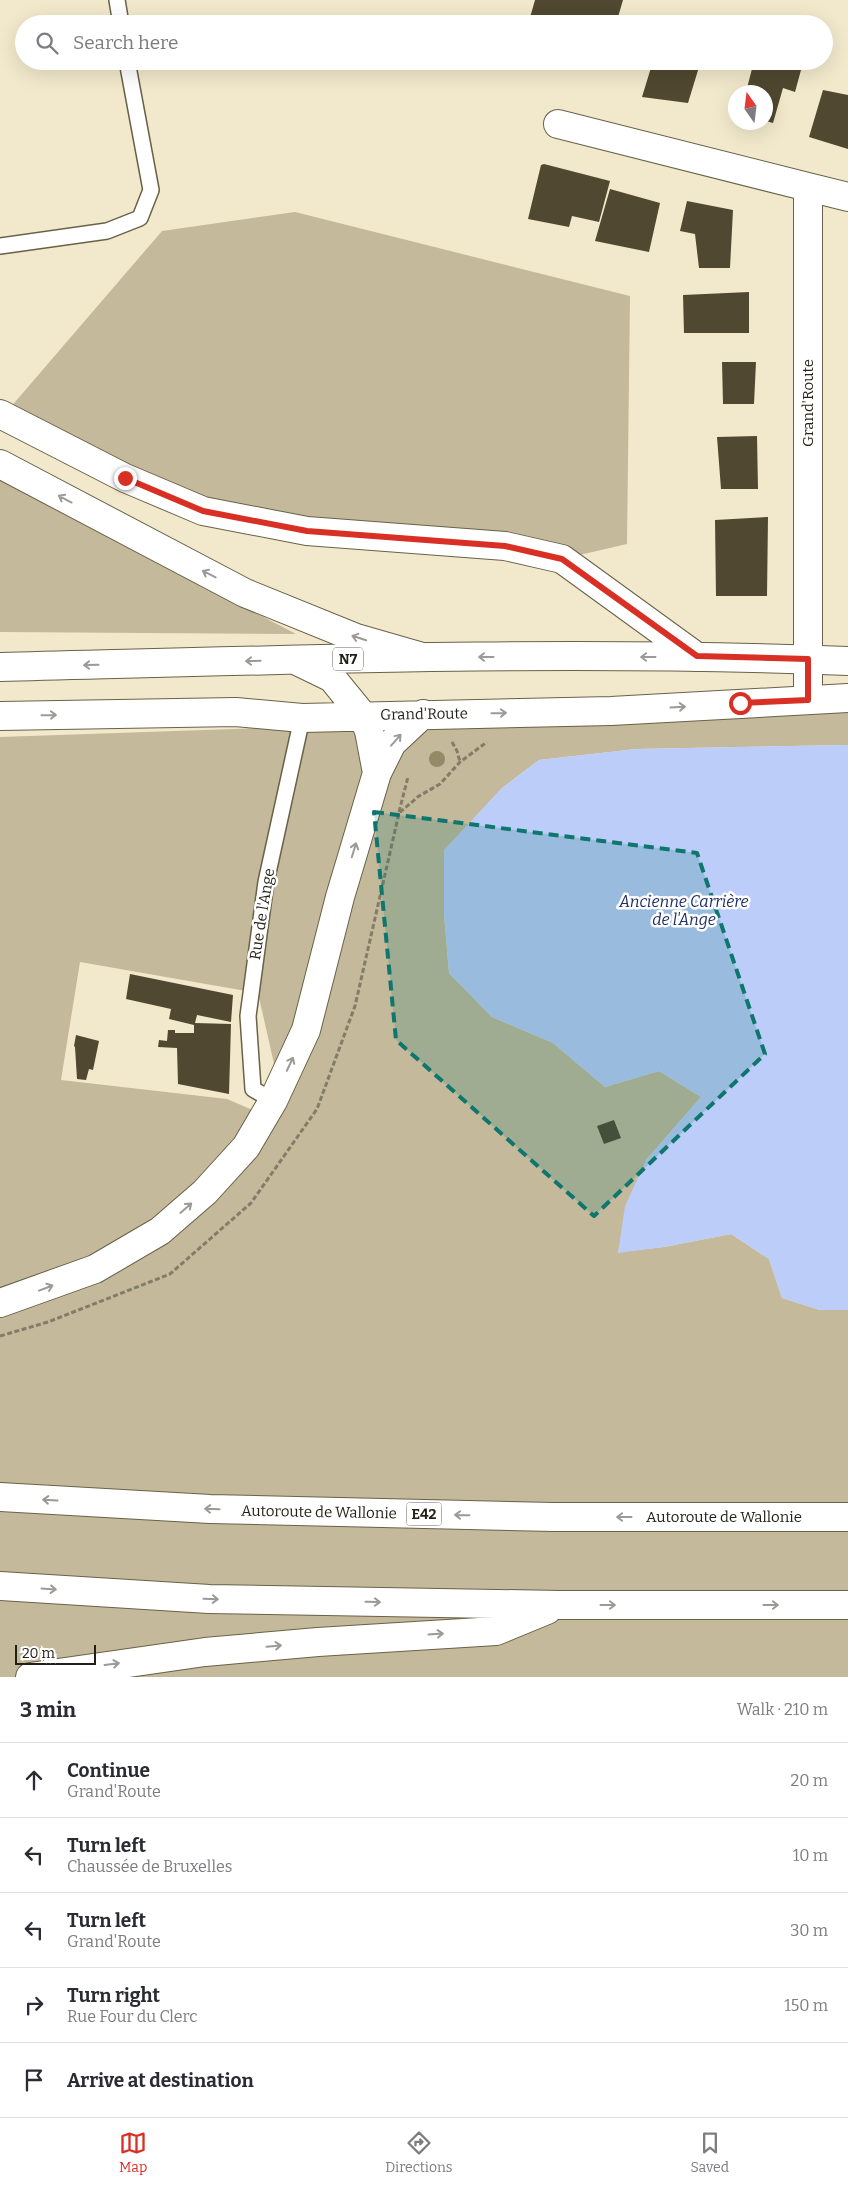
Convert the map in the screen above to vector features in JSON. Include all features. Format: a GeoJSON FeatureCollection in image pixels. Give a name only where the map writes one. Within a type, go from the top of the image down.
{"type":"FeatureCollection","features":[{"type":"Feature","properties":{"kind":"main road"},"geometry":{"type":"LineString","coordinates":[[558,124],[808,188],[848,196]]}},
{"type":"Feature","properties":{"kind":"main road","name":"Grand'Route"},"geometry":{"type":"LineString","coordinates":[[808,188],[808,700]]}},
{"type":"Feature","properties":{"kind":"main road"},"geometry":{"type":"LineString","coordinates":[[0,414],[125,478],[203,511],[307,531],[505,546],[562,559],[697,656]]}},
{"type":"Feature","properties":{"kind":"main road"},"geometry":{"type":"LineString","coordinates":[[0,464],[245,593],[356,638],[422,657]]}},
{"type":"Feature","properties":{"kind":"main road","name":"N7"},"geometry":{"type":"LineString","coordinates":[[0,667],[422,657],[697,656],[848,661]]}},
{"type":"Feature","properties":{"kind":"main road"},"geometry":{"type":"LineString","coordinates":[[296,660],[332,678],[363,716],[369,731],[377,773]]}},
{"type":"Feature","properties":{"kind":"main road","name":"Grand'Route"},"geometry":{"type":"LineString","coordinates":[[0,716],[236,712],[302,718],[611,711],[848,698]]}},
{"type":"Feature","properties":{"kind":"main road"},"geometry":{"type":"LineString","coordinates":[[0,1303],[95,1269],[160,1231],[205,1192],[246,1147],[273,1101],[306,1030],[340,897],[377,773],[392,743],[423,714]]}},
{"type":"Feature","properties":{"kind":"main road","name":"Autoroute de Wallonie"},"geometry":{"type":"LineString","coordinates":[[0,1496],[210,1509],[553,1517],[848,1517]]}},
{"type":"Feature","properties":{"kind":"main road"},"geometry":{"type":"LineString","coordinates":[[0,1586],[209,1599],[560,1605],[848,1604]]}},
{"type":"Feature","properties":{"kind":"main road"},"geometry":{"type":"LineString","coordinates":[[30,1677],[204,1652],[318,1642],[496,1631],[560,1605]]}},
{"type":"Feature","properties":{"kind":"lane"},"geometry":{"type":"LineString","coordinates":[[117,0],[120,15]]}},
{"type":"Feature","properties":{"kind":"lane"},"geometry":{"type":"LineString","coordinates":[[0,246],[107,232],[140,218],[151,190],[129,70]]}},
{"type":"Feature","properties":{"kind":"lane","name":"Rue de l'Ange"},"geometry":{"type":"LineString","coordinates":[[273,1101],[253,1089],[248,1016],[266,882],[302,718]]}},
{"type":"Feature","properties":{"kind":"path"},"geometry":{"type":"LineString","coordinates":[[443,741],[451,741],[457,751],[460,762]]}},
{"type":"Feature","properties":{"kind":"path"},"geometry":{"type":"LineString","coordinates":[[399,812],[408,775]]}},
{"type":"Feature","properties":{"kind":"highlighted area"},"geometry":{"type":"Polygon","coordinates":[[[374,812],[697,853],[765,1054],[594,1216],[396,1040],[374,812]]]}},
{"type":"Feature","properties":{"kind":"shaded area"},"geometry":{"type":"Polygon","coordinates":[[[295,212],[630,296],[627,544],[562,559],[203,511],[3,416],[162,231],[295,212]]]}},
{"type":"Feature","properties":{"kind":"shaded area"},"geometry":{"type":"Polygon","coordinates":[[[0,479],[296,634],[0,632],[0,479]]]}},
{"type":"Feature","properties":{"kind":"shaded area"},"geometry":{"type":"Polygon","coordinates":[[[848,708],[848,745],[636,749],[539,760],[502,788],[444,851],[444,914],[449,973],[492,1017],[553,1043],[605,1087],[659,1071],[701,1097],[646,1160],[618,1252],[664,1247],[731,1234],[769,1259],[782,1298],[820,1310],[848,1310],[848,1677],[0,1677],[0,737],[848,708]],[[80,962],[61,1080],[227,1099],[255,1111],[277,1077],[258,993],[80,962]]]}},
{"type":"Feature","properties":{"kind":"water","name":"Ancienne Carrière de l'Ange"},"geometry":{"type":"Polygon","coordinates":[[[848,745],[848,1310],[820,1310],[782,1298],[769,1259],[731,1234],[664,1247],[618,1253],[625,1206],[646,1160],[701,1097],[659,1071],[605,1087],[553,1043],[492,1017],[449,973],[444,914],[444,850],[502,788],[539,760],[636,749],[848,745]]]}},
{"type":"Feature","properties":{"kind":"building"},"geometry":{"type":"Polygon","coordinates":[[[535,0],[623,0],[619,15],[531,15],[535,0]]]}},
{"type":"Feature","properties":{"kind":"building"},"geometry":{"type":"Polygon","coordinates":[[[650,70],[698,70],[688,103],[642,97],[650,70]]]}},
{"type":"Feature","properties":{"kind":"building"},"geometry":{"type":"Polygon","coordinates":[[[752,70],[801,70],[795,92],[783,88],[773,123],[773,85],[748,85],[752,70]]]}},
{"type":"Feature","properties":{"kind":"building"},"geometry":{"type":"Polygon","coordinates":[[[823,90],[848,95],[848,149],[809,137],[823,90]]]}},
{"type":"Feature","properties":{"kind":"building"},"geometry":{"type":"Polygon","coordinates":[[[544,164],[610,181],[599,222],[572,216],[569,227],[528,219],[541,165],[544,164]]]}},
{"type":"Feature","properties":{"kind":"building"},"geometry":{"type":"Polygon","coordinates":[[[610,189],[660,203],[649,252],[595,241],[610,189]]]}},
{"type":"Feature","properties":{"kind":"building"},"geometry":{"type":"Polygon","coordinates":[[[687,201],[733,210],[730,268],[699,268],[695,234],[680,231],[687,201]]]}},
{"type":"Feature","properties":{"kind":"building"},"geometry":{"type":"Polygon","coordinates":[[[749,292],[749,333],[684,333],[683,295],[749,292]]]}},
{"type":"Feature","properties":{"kind":"building"},"geometry":{"type":"Polygon","coordinates":[[[722,362],[756,362],[754,404],[723,404],[722,362]]]}},
{"type":"Feature","properties":{"kind":"building"},"geometry":{"type":"Polygon","coordinates":[[[757,436],[758,489],[721,489],[717,437],[757,436]]]}},
{"type":"Feature","properties":{"kind":"building"},"geometry":{"type":"Polygon","coordinates":[[[768,517],[767,596],[716,596],[715,520],[768,517]]]}},
{"type":"Feature","properties":{"kind":"building"},"geometry":{"type":"Polygon","coordinates":[[[130,974],[233,995],[231,1022],[197,1015],[195,1023],[231,1024],[229,1094],[178,1084],[177,1048],[158,1047],[159,1040],[167,1041],[168,1030],[175,1030],[175,1033],[194,1033],[194,1025],[169,1019],[171,1009],[126,999],[130,974]]]}},
{"type":"Feature","properties":{"kind":"building"},"geometry":{"type":"Polygon","coordinates":[[[76,1035],[99,1041],[93,1070],[89,1069],[86,1080],[77,1079],[74,1046],[76,1035]]]}},
{"type":"Feature","properties":{"kind":"building"},"geometry":{"type":"Polygon","coordinates":[[[614,1120],[621,1138],[604,1144],[597,1126],[614,1120]]]}},
{"type":"Feature","properties":{"kind":"route"},"geometry":{"type":"LineString","coordinates":[[125,478],[203,511],[307,531],[505,546],[562,559],[697,656],[808,659],[808,700],[740,703]]}}]}
